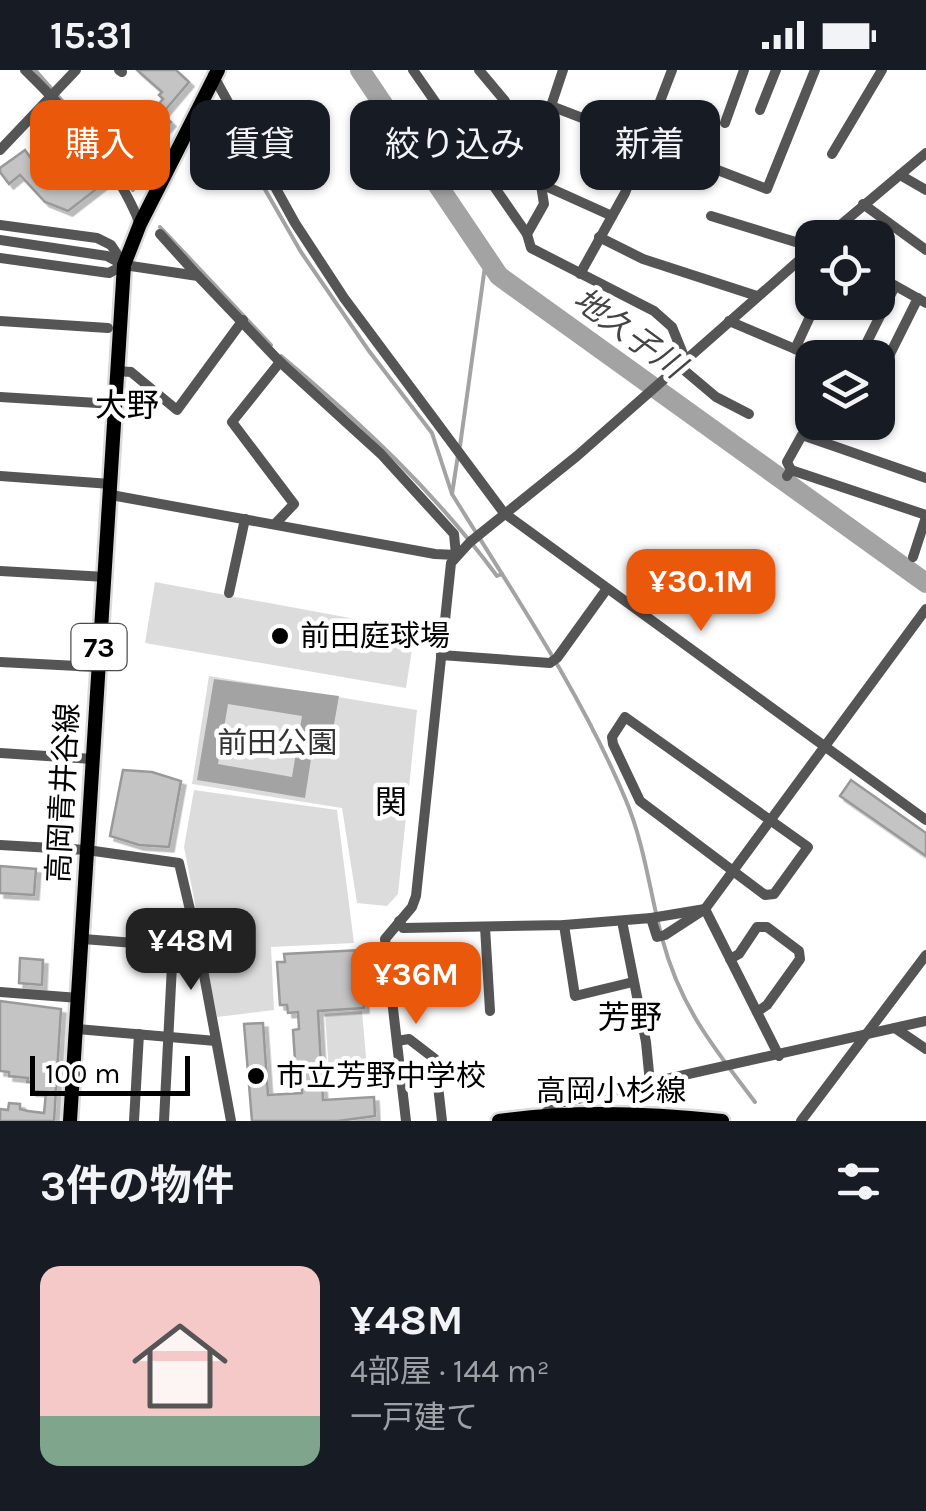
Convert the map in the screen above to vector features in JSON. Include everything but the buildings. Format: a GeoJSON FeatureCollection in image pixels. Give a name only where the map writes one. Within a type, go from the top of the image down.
{"type":"FeatureCollection","features":[{"type":"Feature","properties":{"kind":"main road","name":"高岡青井谷線"},"geometry":{"type":"LineString","coordinates":[[70,1121],[124,266],[140,224],[215,72]]}},
{"type":"Feature","properties":{"kind":"main road","name":"高岡小杉線"},"geometry":{"type":"LineString","coordinates":[[499,1121],[722,1121]]}},
{"type":"Feature","properties":{"kind":"street"},"geometry":{"type":"LineString","coordinates":[[24,70],[52,97],[119,181],[140,224]]}},
{"type":"Feature","properties":{"kind":"street"},"geometry":{"type":"LineString","coordinates":[[0,150],[76,70]]}},
{"type":"Feature","properties":{"kind":"street"},"geometry":{"type":"LineString","coordinates":[[414,70],[527,234],[531,248],[654,312],[672,327],[681,362],[716,397],[748,414]]}},
{"type":"Feature","properties":{"kind":"street"},"geometry":{"type":"LineString","coordinates":[[479,70],[503,100]]}},
{"type":"Feature","properties":{"kind":"street"},"geometry":{"type":"LineString","coordinates":[[564,70],[551,106],[580,117]]}},
{"type":"Feature","properties":{"kind":"street"},"geometry":{"type":"LineString","coordinates":[[660,100],[672,70]]}},
{"type":"Feature","properties":{"kind":"street"},"geometry":{"type":"LineString","coordinates":[[726,123],[744,70]]}},
{"type":"Feature","properties":{"kind":"street"},"geometry":{"type":"LineString","coordinates":[[760,110],[776,70]]}},
{"type":"Feature","properties":{"kind":"street"},"geometry":{"type":"LineString","coordinates":[[720,171],[767,189],[814,70]]}},
{"type":"Feature","properties":{"kind":"street"},"geometry":{"type":"LineString","coordinates":[[832,154],[882,70]]}},
{"type":"Feature","properties":{"kind":"street"},"geometry":{"type":"LineString","coordinates":[[215,72],[294,223],[462,461],[504,513],[926,820]]}},
{"type":"Feature","properties":{"kind":"street"},"geometry":{"type":"LineString","coordinates":[[845,220],[926,153]]}},
{"type":"Feature","properties":{"kind":"street"},"geometry":{"type":"LineString","coordinates":[[900,175],[926,190]]}},
{"type":"Feature","properties":{"kind":"street"},"geometry":{"type":"LineString","coordinates":[[527,234],[544,204],[542,190]]}},
{"type":"Feature","properties":{"kind":"street"},"geometry":{"type":"LineString","coordinates":[[554,190],[612,216]]}},
{"type":"Feature","properties":{"kind":"street"},"geometry":{"type":"LineString","coordinates":[[580,274],[626,190]]}},
{"type":"Feature","properties":{"kind":"street"},"geometry":{"type":"LineString","coordinates":[[863,204],[926,250]]}},
{"type":"Feature","properties":{"kind":"street"},"geometry":{"type":"LineString","coordinates":[[712,216],[795,243]]}},
{"type":"Feature","properties":{"kind":"street"},"geometry":{"type":"LineString","coordinates":[[0,225],[97,238],[111,245],[124,266]]}},
{"type":"Feature","properties":{"kind":"street"},"geometry":{"type":"LineString","coordinates":[[160,234],[280,362],[370,443],[454,534],[456,554]]}},
{"type":"Feature","properties":{"kind":"street"},"geometry":{"type":"LineString","coordinates":[[600,237],[643,259],[757,296]]}},
{"type":"Feature","properties":{"kind":"street"},"geometry":{"type":"LineString","coordinates":[[0,240],[106,256],[124,266],[198,276]]}},
{"type":"Feature","properties":{"kind":"street"},"geometry":{"type":"LineString","coordinates":[[0,258],[108,273],[124,266]]}},
{"type":"Feature","properties":{"kind":"street"},"geometry":{"type":"LineString","coordinates":[[406,1121],[385,939],[412,907],[416,896],[450,563],[795,263]]}},
{"type":"Feature","properties":{"kind":"street"},"geometry":{"type":"LineString","coordinates":[[895,286],[922,300],[895,348]]}},
{"type":"Feature","properties":{"kind":"street"},"geometry":{"type":"LineString","coordinates":[[116,371],[131,372],[178,410],[242,320]]}},
{"type":"Feature","properties":{"kind":"street"},"geometry":{"type":"LineString","coordinates":[[729,320],[795,349]]}},
{"type":"Feature","properties":{"kind":"street"},"geometry":{"type":"LineString","coordinates":[[0,321],[108,328]]}},
{"type":"Feature","properties":{"kind":"street"},"geometry":{"type":"LineString","coordinates":[[275,524],[294,504],[232,422],[280,362]]}},
{"type":"Feature","properties":{"kind":"street"},"geometry":{"type":"LineString","coordinates":[[0,397],[114,404]]}},
{"type":"Feature","properties":{"kind":"street"},"geometry":{"type":"LineString","coordinates":[[913,557],[926,516],[789,473],[787,462],[802,435],[926,478]]}},
{"type":"Feature","properties":{"kind":"street"},"geometry":{"type":"LineString","coordinates":[[0,476],[111,489],[275,524],[435,554],[456,554]]}},
{"type":"Feature","properties":{"kind":"street"},"geometry":{"type":"LineString","coordinates":[[229,592],[245,518]]}},
{"type":"Feature","properties":{"kind":"street"},"geometry":{"type":"LineString","coordinates":[[0,571],[106,578]]}},
{"type":"Feature","properties":{"kind":"street"},"geometry":{"type":"LineString","coordinates":[[440,655],[553,661],[606,590]]}},
{"type":"Feature","properties":{"kind":"street"},"geometry":{"type":"LineString","coordinates":[[656,918],[662,936],[705,909],[926,609]]}},
{"type":"Feature","properties":{"kind":"street"},"geometry":{"type":"LineString","coordinates":[[0,662],[97,667]]}},
{"type":"Feature","properties":{"kind":"street"},"geometry":{"type":"LineString","coordinates":[[625,716],[808,847],[774,894],[765,895],[733,871],[640,801],[612,744],[625,716]]}},
{"type":"Feature","properties":{"kind":"street"},"geometry":{"type":"LineString","coordinates":[[0,753],[93,759]]}},
{"type":"Feature","properties":{"kind":"street"},"geometry":{"type":"LineString","coordinates":[[0,845],[87,850],[178,863],[200,948],[231,1121]]}},
{"type":"Feature","properties":{"kind":"street"},"geometry":{"type":"LineString","coordinates":[[399,921],[403,928],[564,925],[656,918],[705,909]]}},
{"type":"Feature","properties":{"kind":"street"},"geometry":{"type":"LineString","coordinates":[[705,909],[779,1056]]}},
{"type":"Feature","properties":{"kind":"street"},"geometry":{"type":"LineString","coordinates":[[622,921],[650,1084]]}},
{"type":"Feature","properties":{"kind":"street"},"geometry":{"type":"LineString","coordinates":[[564,925],[575,996],[633,982]]}},
{"type":"Feature","properties":{"kind":"street"},"geometry":{"type":"LineString","coordinates":[[485,927],[490,1011]]}},
{"type":"Feature","properties":{"kind":"street"},"geometry":{"type":"LineString","coordinates":[[730,959],[739,954],[757,928],[767,927],[800,950],[800,959],[767,1005],[757,1012]]}},
{"type":"Feature","properties":{"kind":"street"},"geometry":{"type":"LineString","coordinates":[[83,939],[200,948]]}},
{"type":"Feature","properties":{"kind":"street"},"geometry":{"type":"LineString","coordinates":[[164,1121],[174,946]]}},
{"type":"Feature","properties":{"kind":"street"},"geometry":{"type":"LineString","coordinates":[[801,1121],[926,955]]}},
{"type":"Feature","properties":{"kind":"street"},"geometry":{"type":"LineString","coordinates":[[0,992],[79,998]]}},
{"type":"Feature","properties":{"kind":"street"},"geometry":{"type":"LineString","coordinates":[[544,1118],[559,1103],[926,1021]]}},
{"type":"Feature","properties":{"kind":"street"},"geometry":{"type":"LineString","coordinates":[[895,1028],[926,1049]]}},
{"type":"Feature","properties":{"kind":"street"},"geometry":{"type":"LineString","coordinates":[[77,1029],[216,1041]]}},
{"type":"Feature","properties":{"kind":"street"},"geometry":{"type":"LineString","coordinates":[[134,1121],[139,1034]]}},
{"type":"Feature","properties":{"kind":"street"},"geometry":{"type":"LineString","coordinates":[[397,1040],[409,1040],[435,1060],[442,1121]]}},
{"type":"Feature","properties":{"kind":"green space","name":"前田庭球場"},"geometry":{"type":"Polygon","coordinates":[[[155,582],[415,630],[406,688],[145,643],[155,582]]]}},
{"type":"Feature","properties":{"kind":"green space","name":"前田公園"},"geometry":{"type":"Polygon","coordinates":[[[209,676],[417,710],[398,894],[387,906],[357,903],[342,808],[192,784],[209,676]]]}},
{"type":"Feature","properties":{"kind":"green space"},"geometry":{"type":"Polygon","coordinates":[[[194,790],[337,810],[354,943],[271,947],[274,1010],[217,1017],[184,847],[194,790]]]}},
{"type":"Feature","properties":{"kind":"green space"},"geometry":{"type":"Polygon","coordinates":[[[362,1011],[367,1069],[329,1072],[325,1014],[362,1011]]]}},
{"type":"Feature","properties":{"kind":"shaded area"},"geometry":{"type":"Polygon","coordinates":[[[214,679],[339,696],[330,747],[313,746],[305,798],[197,780],[214,679]],[[228,704],[218,764],[292,777],[302,716],[228,704]]]}},
{"type":"Feature","properties":{"kind":"waterway"},"geometry":{"type":"LineString","coordinates":[[35,70],[61,100]]}},
{"type":"Feature","properties":{"kind":"waterway","name":"地久子川"},"geometry":{"type":"LineString","coordinates":[[360,70],[499,276],[926,583]]}},
{"type":"Feature","properties":{"kind":"waterway"},"geometry":{"type":"LineString","coordinates":[[265,190],[301,252],[432,433],[452,494]]}},
{"type":"Feature","properties":{"kind":"waterway"},"geometry":{"type":"LineString","coordinates":[[160,227],[271,345]]}},
{"type":"Feature","properties":{"kind":"waterway"},"geometry":{"type":"LineString","coordinates":[[460,446],[486,259]]}},
{"type":"Feature","properties":{"kind":"waterway"},"geometry":{"type":"LineString","coordinates":[[281,356],[395,459],[448,515],[497,576],[502,574]]}},
{"type":"Feature","properties":{"kind":"waterway"},"geometry":{"type":"LineString","coordinates":[[458,455],[452,494],[588,719],[637,832],[662,938],[678,985],[700,1026],[755,1102]]}},
{"type":"Feature","properties":{"kind":"place","name":"前田庭球場"},"geometry":{"type":"Point","coordinates":[280,636]}},
{"type":"Feature","properties":{"kind":"place","name":"市立芳野中学校"},"geometry":{"type":"Point","coordinates":[256,1076]}},
{"type":"Feature","properties":{"kind":"district","name":"大野"},"geometry":{"type":"Point","coordinates":[127,405]}},
{"type":"Feature","properties":{"kind":"district","name":"関"},"geometry":{"type":"Point","coordinates":[391,802]}},
{"type":"Feature","properties":{"kind":"district","name":"芳野"},"geometry":{"type":"Point","coordinates":[630,1017]}}]}
